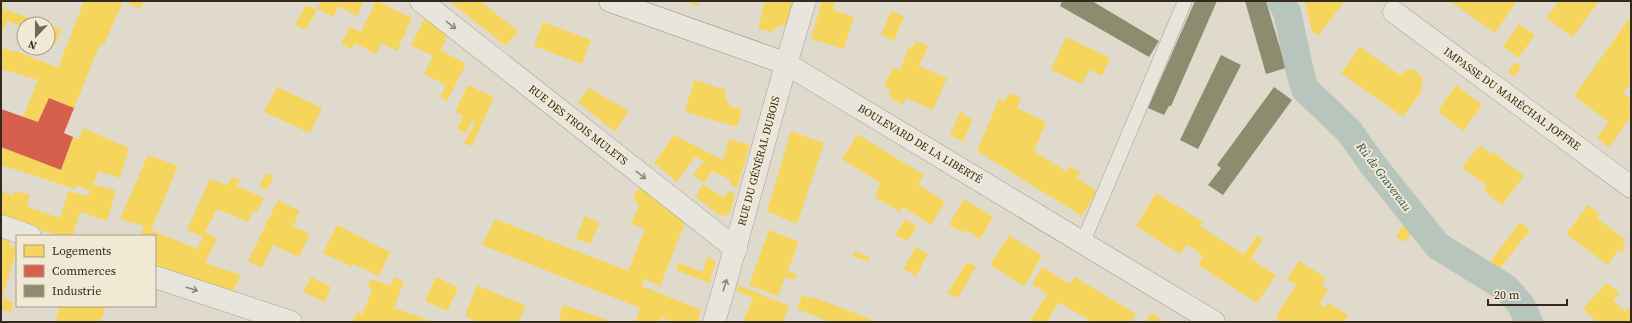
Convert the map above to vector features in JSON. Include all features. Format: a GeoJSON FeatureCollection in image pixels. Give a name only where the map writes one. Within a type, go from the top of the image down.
{"type":"FeatureCollection","features":[{"type":"Feature","properties":{"kind":"street","name":"RUE DES TROIS MULETS"},"geometry":{"type":"LineString","coordinates":[[421,1],[736,249]]}},
{"type":"Feature","properties":{"kind":"street","name":"BOULEVARD DE LA LIBERTÉ"},"geometry":{"type":"LineString","coordinates":[[610,1],[786,63],[1214,322]]}},
{"type":"Feature","properties":{"kind":"street","name":"RUE DU GÉNÉRAL DUBOIS"},"geometry":{"type":"LineString","coordinates":[[714,322],[736,249],[786,63],[805,1]]}},
{"type":"Feature","properties":{"kind":"street","name":"IMPASSE DU MARÉCHAL JOFFRE"},"geometry":{"type":"LineString","coordinates":[[1394,12],[1631,187]]}},
{"type":"Feature","properties":{"kind":"street"},"geometry":{"type":"LineString","coordinates":[[1,226],[27,235]]}},
{"type":"Feature","properties":{"kind":"street"},"geometry":{"type":"LineString","coordinates":[[156,277],[291,322]]}},
{"type":"Feature","properties":{"kind":"lane"},"geometry":{"type":"LineString","coordinates":[[1083,242],[1185,1]]}},
{"type":"Feature","properties":{"kind":"building: Logements"},"geometry":{"type":"Polygon","coordinates":[[[1,1],[4,1],[2,8],[24,16],[16,16],[16,24],[7,21],[3,30],[1,29],[1,1]]]}},
{"type":"Feature","properties":{"kind":"building: Logements"},"geometry":{"type":"Polygon","coordinates":[[[84,1],[123,1],[104,45],[100,44],[74,108],[49,98],[38,122],[23,117],[38,80],[1,69],[1,48],[16,52],[16,56],[28,56],[58,68],[84,1]]]}},
{"type":"Feature","properties":{"kind":"building: Logements"},"geometry":{"type":"Polygon","coordinates":[[[124,1],[144,1],[140,9],[124,1]]]}},
{"type":"Feature","properties":{"kind":"building: Logements"},"geometry":{"type":"Polygon","coordinates":[[[322,1],[364,1],[357,16],[339,6],[333,17],[317,9],[322,1]]]}},
{"type":"Feature","properties":{"kind":"building: Logements"},"geometry":{"type":"Polygon","coordinates":[[[376,1],[412,18],[397,51],[382,43],[376,54],[355,43],[352,49],[341,44],[350,27],[361,32],[376,1]]]}},
{"type":"Feature","properties":{"kind":"building: Logements"},"geometry":{"type":"Polygon","coordinates":[[[449,1],[480,1],[518,31],[506,46],[449,1]]]}},
{"type":"Feature","properties":{"kind":"building: Logements"},"geometry":{"type":"Polygon","coordinates":[[[684,1],[699,1],[698,6],[684,1]]]}},
{"type":"Feature","properties":{"kind":"building: Logements"},"geometry":{"type":"Polygon","coordinates":[[[765,1],[793,1],[787,23],[772,30],[771,32],[758,28],[765,1]]]}},
{"type":"Feature","properties":{"kind":"building: Logements"},"geometry":{"type":"Polygon","coordinates":[[[822,1],[836,1],[833,10],[854,17],[844,49],[811,39],[822,1]]]}},
{"type":"Feature","properties":{"kind":"building: Logements"},"geometry":{"type":"Polygon","coordinates":[[[1305,1],[1342,1],[1343,3],[1318,36],[1312,31],[1305,1]]]}},
{"type":"Feature","properties":{"kind":"building: Logements"},"geometry":{"type":"Polygon","coordinates":[[[1450,1],[1517,1],[1495,33],[1450,1]]]}},
{"type":"Feature","properties":{"kind":"building: Logements"},"geometry":{"type":"Polygon","coordinates":[[[1559,1],[1599,1],[1573,37],[1546,18],[1559,1]]]}},
{"type":"Feature","properties":{"kind":"building: Logements"},"geometry":{"type":"Polygon","coordinates":[[[306,5],[317,10],[306,30],[295,25],[306,5]]]}},
{"type":"Feature","properties":{"kind":"building: Logements"},"geometry":{"type":"Polygon","coordinates":[[[891,11],[904,16],[894,41],[881,35],[891,11]]]}},
{"type":"Feature","properties":{"kind":"building: Logements"},"geometry":{"type":"Polygon","coordinates":[[[1631,16],[1631,71],[1628,75],[1631,78],[1631,83],[1623,93],[1631,99],[1631,116],[1609,147],[1597,138],[1609,122],[1574,96],[1631,16]]]}},
{"type":"Feature","properties":{"kind":"building: Logements"},"geometry":{"type":"Polygon","coordinates":[[[425,18],[447,35],[441,50],[466,64],[447,101],[440,97],[446,85],[424,74],[433,56],[411,45],[425,18]]]}},
{"type":"Feature","properties":{"kind":"building: Logements"},"geometry":{"type":"Polygon","coordinates":[[[543,22],[591,40],[582,64],[534,46],[543,22]]]}},
{"type":"Feature","properties":{"kind":"building: Logements"},"geometry":{"type":"Polygon","coordinates":[[[1519,24],[1535,35],[1518,58],[1503,46],[1519,24]]]}},
{"type":"Feature","properties":{"kind":"building: Logements"},"geometry":{"type":"Polygon","coordinates":[[[56,28],[62,30],[56,41],[56,28]]]}},
{"type":"Feature","properties":{"kind":"building: Logements"},"geometry":{"type":"Polygon","coordinates":[[[1066,37],[1110,58],[1102,76],[1089,70],[1082,84],[1051,70],[1066,37]]]}},
{"type":"Feature","properties":{"kind":"building: Logements"},"geometry":{"type":"Polygon","coordinates":[[[916,41],[928,46],[919,66],[947,78],[933,110],[906,98],[903,105],[888,96],[891,89],[884,86],[893,67],[900,70],[909,46],[912,48],[916,41]]]}},
{"type":"Feature","properties":{"kind":"building: Logements"},"geometry":{"type":"Polygon","coordinates":[[[1360,47],[1400,75],[1405,71],[1412,69],[1419,73],[1423,79],[1422,91],[1403,117],[1341,73],[1360,47]]]}},
{"type":"Feature","properties":{"kind":"building: Logements"},"geometry":{"type":"Polygon","coordinates":[[[1515,62],[1522,67],[1514,77],[1508,72],[1515,62]]]}},
{"type":"Feature","properties":{"kind":"building: Logements"},"geometry":{"type":"Polygon","coordinates":[[[694,80],[726,90],[725,97],[730,106],[742,110],[737,127],[685,112],[694,80]]]}},
{"type":"Feature","properties":{"kind":"building: Logements"},"geometry":{"type":"Polygon","coordinates":[[[468,85],[494,97],[472,146],[464,143],[475,122],[472,120],[466,133],[457,129],[463,116],[455,112],[468,85]]]}},
{"type":"Feature","properties":{"kind":"building: Logements"},"geometry":{"type":"Polygon","coordinates":[[[1456,85],[1482,105],[1463,131],[1438,111],[1456,85]]]}},
{"type":"Feature","properties":{"kind":"building: Logements"},"geometry":{"type":"Polygon","coordinates":[[[277,87],[322,108],[310,133],[264,112],[277,87]]]}},
{"type":"Feature","properties":{"kind":"building: Logements"},"geometry":{"type":"Polygon","coordinates":[[[589,88],[629,111],[615,132],[578,102],[589,88]]]}},
{"type":"Feature","properties":{"kind":"building: Logements"},"geometry":{"type":"Polygon","coordinates":[[[1009,93],[1021,98],[1017,108],[1046,122],[1034,151],[1067,172],[1070,166],[1080,172],[1077,178],[1097,191],[1082,216],[977,151],[999,99],[1005,101],[1009,93]]]}},
{"type":"Feature","properties":{"kind":"building: Logements"},"geometry":{"type":"Polygon","coordinates":[[[960,112],[973,120],[963,142],[950,135],[960,112]]]}},
{"type":"Feature","properties":{"kind":"building: Logements"},"geometry":{"type":"Polygon","coordinates":[[[83,128],[129,148],[120,178],[98,171],[93,184],[116,191],[107,221],[80,212],[73,235],[57,235],[1,217],[1,191],[13,196],[15,191],[30,195],[27,207],[60,218],[68,191],[88,196],[90,191],[76,185],[75,189],[1,165],[1,147],[61,170],[73,137],[78,139],[83,128]]]}},
{"type":"Feature","properties":{"kind":"building: Logements"},"geometry":{"type":"Polygon","coordinates":[[[791,131],[824,143],[797,224],[767,211],[791,131]]]}},
{"type":"Feature","properties":{"kind":"building: Logements"},"geometry":{"type":"Polygon","coordinates":[[[857,134],[924,175],[918,184],[945,202],[931,225],[903,207],[900,212],[875,197],[880,183],[842,159],[857,134]]]}},
{"type":"Feature","properties":{"kind":"building: Logements"},"geometry":{"type":"Polygon","coordinates":[[[674,135],[723,160],[729,139],[750,145],[737,188],[729,184],[731,180],[712,171],[704,183],[693,175],[704,161],[695,157],[677,182],[654,163],[674,135]]]}},
{"type":"Feature","properties":{"kind":"building: Logements"},"geometry":{"type":"Polygon","coordinates":[[[1480,145],[1490,154],[1492,151],[1524,176],[1502,205],[1484,191],[1487,186],[1462,167],[1480,145]]]}},
{"type":"Feature","properties":{"kind":"building: Logements"},"geometry":{"type":"Polygon","coordinates":[[[148,155],[178,166],[151,230],[197,249],[203,237],[187,230],[210,179],[227,185],[232,177],[240,180],[237,186],[264,198],[257,212],[253,211],[248,222],[217,209],[205,232],[217,238],[205,263],[241,275],[232,293],[156,268],[156,235],[140,235],[144,226],[120,219],[148,155]]]}},
{"type":"Feature","properties":{"kind":"building: Logements"},"geometry":{"type":"Polygon","coordinates":[[[266,173],[274,176],[267,190],[259,187],[266,173]]]}},
{"type":"Feature","properties":{"kind":"building: Logements"},"geometry":{"type":"Polygon","coordinates":[[[703,184],[724,198],[729,191],[735,195],[730,214],[720,216],[696,197],[703,184]]]}},
{"type":"Feature","properties":{"kind":"building: Logements"},"geometry":{"type":"Polygon","coordinates":[[[640,187],[685,223],[660,286],[644,279],[642,286],[701,310],[698,322],[672,322],[661,317],[659,322],[635,322],[640,308],[482,245],[495,219],[628,271],[645,229],[631,224],[639,206],[633,196],[640,187]]]}},
{"type":"Feature","properties":{"kind":"building: Logements"},"geometry":{"type":"Polygon","coordinates":[[[1156,193],[1203,222],[1200,226],[1244,255],[1257,235],[1263,239],[1251,259],[1276,275],[1257,303],[1198,265],[1203,256],[1187,244],[1180,254],[1136,226],[1156,193]]]}},
{"type":"Feature","properties":{"kind":"building: Logements"},"geometry":{"type":"Polygon","coordinates":[[[964,199],[993,217],[980,239],[966,230],[964,233],[949,225],[964,199]]]}},
{"type":"Feature","properties":{"kind":"building: Logements"},"geometry":{"type":"Polygon","coordinates":[[[278,200],[300,211],[293,226],[310,234],[299,257],[273,245],[262,268],[248,261],[278,200]]]}},
{"type":"Feature","properties":{"kind":"building: Logements"},"geometry":{"type":"Polygon","coordinates":[[[1588,205],[1600,214],[1597,218],[1626,240],[1622,244],[1625,247],[1621,253],[1618,250],[1608,265],[1566,234],[1588,205]]]}},
{"type":"Feature","properties":{"kind":"building: Logements"},"geometry":{"type":"Polygon","coordinates":[[[585,216],[600,223],[590,244],[576,238],[585,216]]]}},
{"type":"Feature","properties":{"kind":"building: Logements"},"geometry":{"type":"Polygon","coordinates":[[[1408,217],[1415,226],[1405,242],[1396,237],[1408,217]]]}},
{"type":"Feature","properties":{"kind":"building: Logements"},"geometry":{"type":"Polygon","coordinates":[[[905,219],[917,226],[907,241],[895,235],[905,219]]]}},
{"type":"Feature","properties":{"kind":"building: Logements"},"geometry":{"type":"Polygon","coordinates":[[[1520,222],[1530,230],[1494,276],[1484,270],[1520,222]]]}},
{"type":"Feature","properties":{"kind":"building: Logements"},"geometry":{"type":"Polygon","coordinates":[[[337,225],[390,252],[379,276],[353,264],[352,267],[323,253],[337,225]]]}},
{"type":"Feature","properties":{"kind":"building: Logements"},"geometry":{"type":"Polygon","coordinates":[[[769,230],[799,242],[788,271],[797,274],[794,280],[785,277],[778,296],[749,285],[769,230]]]}},
{"type":"Feature","properties":{"kind":"building: Logements"},"geometry":{"type":"Polygon","coordinates":[[[1,233],[7,235],[10,243],[9,245],[16,248],[16,251],[2,298],[14,303],[11,312],[1,309],[1,233]]]}},
{"type":"Feature","properties":{"kind":"building: Logements"},"geometry":{"type":"Polygon","coordinates":[[[1009,235],[1042,256],[1024,286],[990,265],[1009,235]]]}},
{"type":"Feature","properties":{"kind":"building: Logements"},"geometry":{"type":"Polygon","coordinates":[[[916,247],[928,254],[916,276],[903,269],[916,247]]]}},
{"type":"Feature","properties":{"kind":"building: Logements"},"geometry":{"type":"Polygon","coordinates":[[[855,251],[870,257],[868,262],[853,256],[855,251]]]}},
{"type":"Feature","properties":{"kind":"building: Logements"},"geometry":{"type":"Polygon","coordinates":[[[707,257],[716,261],[709,283],[676,270],[679,263],[703,272],[707,257]]]}},
{"type":"Feature","properties":{"kind":"building: Logements"},"geometry":{"type":"Polygon","coordinates":[[[1299,261],[1326,278],[1322,285],[1328,290],[1319,304],[1325,308],[1328,303],[1348,315],[1345,320],[1349,322],[1275,322],[1278,317],[1277,315],[1296,285],[1287,279],[1299,261]]]}},
{"type":"Feature","properties":{"kind":"building: Logements"},"geometry":{"type":"Polygon","coordinates":[[[967,262],[976,267],[958,298],[947,293],[967,262]]]}},
{"type":"Feature","properties":{"kind":"building: Logements"},"geometry":{"type":"Polygon","coordinates":[[[1042,267],[1070,284],[1075,277],[1136,314],[1131,322],[1092,322],[1059,302],[1047,322],[1029,322],[1047,294],[1032,284],[1042,267]]]}},
{"type":"Feature","properties":{"kind":"building: Logements"},"geometry":{"type":"Polygon","coordinates":[[[311,277],[331,287],[324,302],[303,292],[311,277]]]}},
{"type":"Feature","properties":{"kind":"building: Logements"},"geometry":{"type":"Polygon","coordinates":[[[394,277],[404,282],[394,308],[429,320],[429,322],[351,322],[358,312],[362,315],[372,289],[368,287],[371,279],[391,286],[394,277]]]}},
{"type":"Feature","properties":{"kind":"building: Logements"},"geometry":{"type":"Polygon","coordinates":[[[436,277],[458,288],[447,311],[425,301],[436,277]]]}},
{"type":"Feature","properties":{"kind":"building: Logements"},"geometry":{"type":"Polygon","coordinates":[[[1606,283],[1620,293],[1613,300],[1624,311],[1628,308],[1631,311],[1631,322],[1593,322],[1595,320],[1583,309],[1606,283]]]}},
{"type":"Feature","properties":{"kind":"building: Logements"},"geometry":{"type":"Polygon","coordinates":[[[477,285],[526,306],[519,322],[477,322],[465,316],[477,285]]]}},
{"type":"Feature","properties":{"kind":"building: Logements"},"geometry":{"type":"Polygon","coordinates":[[[738,285],[789,306],[783,322],[743,322],[753,298],[737,291],[738,285]]]}},
{"type":"Feature","properties":{"kind":"building: Logements"},"geometry":{"type":"Polygon","coordinates":[[[802,295],[812,299],[813,297],[878,322],[830,322],[797,309],[802,295]]]}},
{"type":"Feature","properties":{"kind":"building: Logements"},"geometry":{"type":"Polygon","coordinates":[[[563,305],[614,322],[558,322],[563,305]]]}},
{"type":"Feature","properties":{"kind":"building: Logements"},"geometry":{"type":"Polygon","coordinates":[[[60,307],[106,307],[100,322],[55,321],[60,307]]]}},
{"type":"Feature","properties":{"kind":"building: Logements"},"geometry":{"type":"Polygon","coordinates":[[[1151,313],[1165,322],[1145,322],[1151,313]]]}},
{"type":"Feature","properties":{"kind":"building: Commerces"},"geometry":{"type":"Polygon","coordinates":[[[49,98],[74,108],[64,133],[73,137],[61,170],[1,147],[1,109],[38,122],[49,98]]]}},
{"type":"Feature","properties":{"kind":"building: Industrie"},"geometry":{"type":"Polygon","coordinates":[[[1062,1],[1092,1],[1159,41],[1149,57],[1060,6],[1062,1]]]}},
{"type":"Feature","properties":{"kind":"building: Industrie"},"geometry":{"type":"Polygon","coordinates":[[[1195,1],[1217,1],[1171,106],[1169,106],[1164,115],[1148,108],[1195,1]]]}},
{"type":"Feature","properties":{"kind":"building: Industrie"},"geometry":{"type":"Polygon","coordinates":[[[1245,1],[1266,1],[1286,68],[1266,74],[1245,1]]]}},
{"type":"Feature","properties":{"kind":"building: Industrie"},"geometry":{"type":"Polygon","coordinates":[[[1221,55],[1241,65],[1198,149],[1180,140],[1221,55]]]}},
{"type":"Feature","properties":{"kind":"building: Industrie"},"geometry":{"type":"Polygon","coordinates":[[[1274,87],[1292,100],[1223,195],[1208,185],[1221,168],[1217,165],[1274,87]]]}},
{"type":"Feature","properties":{"kind":"waterway","name":"Rû de Gravereau"},"geometry":{"type":"LineString","coordinates":[[1281,1],[1287,12],[1305,89],[1349,131],[1373,165],[1438,246],[1506,288],[1521,305],[1529,322]]}}]}
